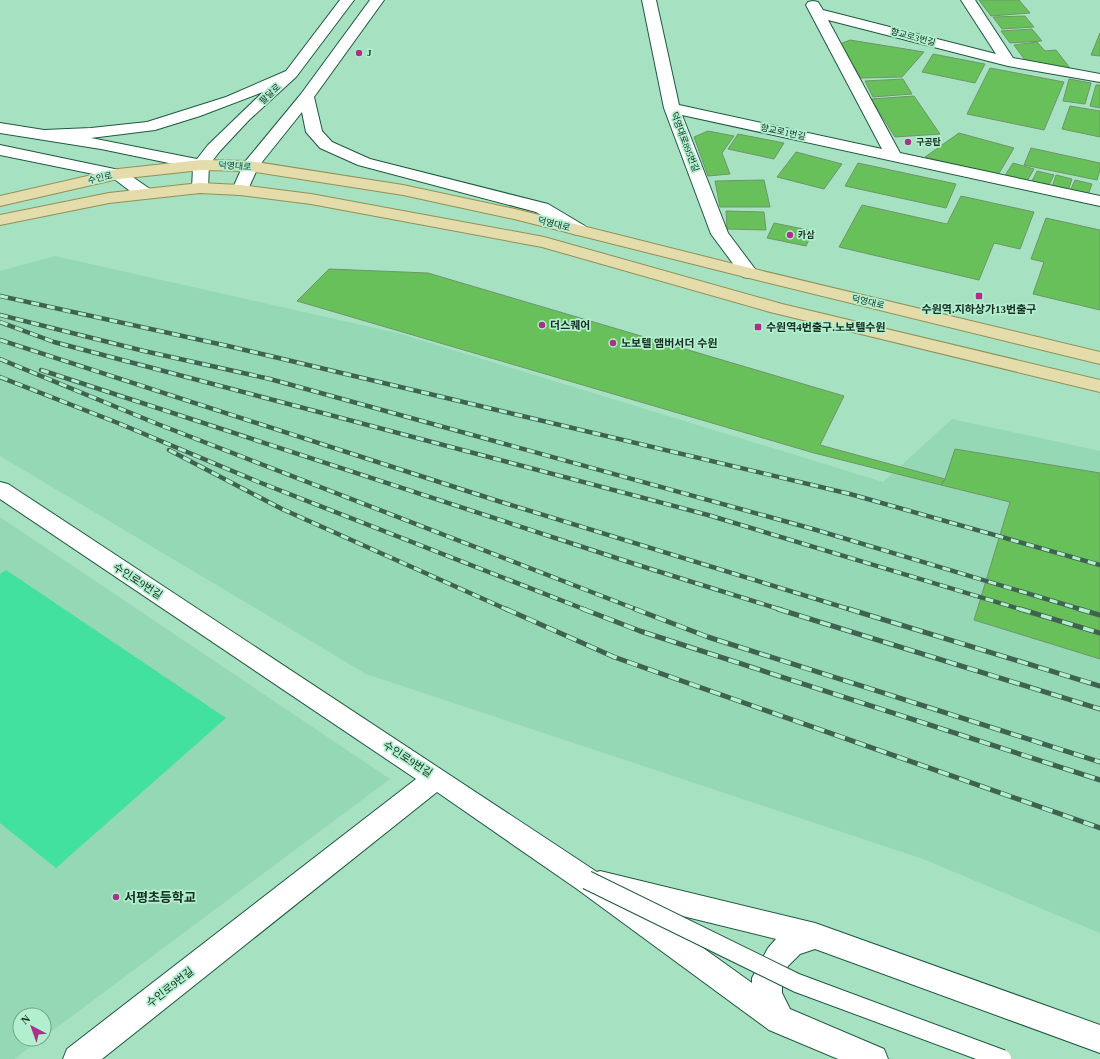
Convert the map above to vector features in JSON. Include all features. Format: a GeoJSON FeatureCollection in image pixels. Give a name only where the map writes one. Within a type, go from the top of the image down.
{"type":"FeatureCollection","features":[{"type":"Feature","properties":{"kind":"main road","name":"덕영대로"},"geometry":{"type":"LineString","coordinates":[[201,165],[250,166],[403,190],[515,214],[749,274],[1100,358]]}},
{"type":"Feature","properties":{"kind":"main road","name":"수인로"},"geometry":{"type":"LineString","coordinates":[[0,201],[118,174],[201,165]]}},
{"type":"Feature","properties":{"kind":"main road","name":"덕영대로"},"geometry":{"type":"LineString","coordinates":[[200,188],[240,190],[311,199],[544,242],[777,308],[1100,386]]}},
{"type":"Feature","properties":{"kind":"main road","name":"수인로"},"geometry":{"type":"LineString","coordinates":[[0,220],[144,193],[200,188]]}},
{"type":"Feature","properties":{"kind":"street","name":"팔달로"},"geometry":{"type":"LineString","coordinates":[[201,165],[214,148],[244,117],[291,74],[347,0]]}},
{"type":"Feature","properties":{"kind":"street"},"geometry":{"type":"LineString","coordinates":[[240,190],[250,166],[288,117],[306,97],[377,0]]}},
{"type":"Feature","properties":{"kind":"street","name":"덕영대로895번길"},"geometry":{"type":"LineString","coordinates":[[649,0],[672,108],[720,234],[749,274]]}},
{"type":"Feature","properties":{"kind":"street"},"geometry":{"type":"LineString","coordinates":[[968,0],[1008,62]]}},
{"type":"Feature","properties":{"kind":"street"},"geometry":{"type":"LineString","coordinates":[[814,6],[894,156]]}},
{"type":"Feature","properties":{"kind":"street","name":"향교로3번길"},"geometry":{"type":"LineString","coordinates":[[814,6],[1008,62],[1100,78]]}},
{"type":"Feature","properties":{"kind":"street"},"geometry":{"type":"LineString","coordinates":[[41,135],[91,133],[149,127],[217,105],[291,74]]}},
{"type":"Feature","properties":{"kind":"street"},"geometry":{"type":"LineString","coordinates":[[306,97],[314,132],[326,145],[364,162],[542,208],[579,230]]}},
{"type":"Feature","properties":{"kind":"street","name":"향교로1번길"},"geometry":{"type":"LineString","coordinates":[[672,108],[1100,201]]}},
{"type":"Feature","properties":{"kind":"street","name":"덕영대로"},"geometry":{"type":"LineString","coordinates":[[0,128],[100,144],[201,165]]}},
{"type":"Feature","properties":{"kind":"street"},"geometry":{"type":"LineString","coordinates":[[0,150],[118,174],[144,193]]}},
{"type":"Feature","properties":{"kind":"street"},"geometry":{"type":"LineString","coordinates":[[200,188],[201,165]]}},
{"type":"Feature","properties":{"kind":"street","name":"수인로9번길"},"geometry":{"type":"LineString","coordinates":[[0,490],[436,778],[78,1059]]}},
{"type":"Feature","properties":{"kind":"street"},"geometry":{"type":"LineString","coordinates":[[436,778],[587,880],[780,1020],[873,1059]]}},
{"type":"Feature","properties":{"kind":"street"},"geometry":{"type":"LineString","coordinates":[[587,880],[815,936],[1100,1039]]}},
{"type":"Feature","properties":{"kind":"street"},"geometry":{"type":"LineString","coordinates":[[780,1020],[767,994],[767,978],[778,957],[791,944],[815,936]]}},
{"type":"Feature","properties":{"kind":"lane"},"geometry":{"type":"LineString","coordinates":[[587,880],[797,983],[1002,1059]]}},
{"type":"Feature","properties":{"kind":"shaded area"},"geometry":{"type":"Polygon","coordinates":[[[55,256],[401,334],[883,482],[952,419],[1100,451],[1100,933],[923,859],[366,674],[0,456],[0,271],[55,256]]]}},
{"type":"Feature","properties":{"kind":"shaded area","name":"서평초등학교"},"geometry":{"type":"Polygon","coordinates":[[[0,517],[390,779],[52,1031],[52,1007],[12,1007],[12,1047],[30,1047],[14,1059],[0,1059],[0,517]]]}},
{"type":"Feature","properties":{"kind":"green space"},"geometry":{"type":"Polygon","coordinates":[[[6,570],[226,718],[56,868],[0,823],[0,574],[6,570]]]}},
{"type":"Feature","properties":{"kind":"building"},"geometry":{"type":"Polygon","coordinates":[[[979,0],[1019,0],[1030,13],[991,16],[979,0]]]}},
{"type":"Feature","properties":{"kind":"building"},"geometry":{"type":"Polygon","coordinates":[[[1025,16],[1034,27],[1002,29],[993,17],[1025,16]]]}},
{"type":"Feature","properties":{"kind":"building"},"geometry":{"type":"Polygon","coordinates":[[[1032,29],[1042,41],[1010,43],[1001,31],[1032,29]]]}},
{"type":"Feature","properties":{"kind":"building"},"geometry":{"type":"Polygon","coordinates":[[[1100,33],[1100,56],[1091,55],[1100,33]]]}},
{"type":"Feature","properties":{"kind":"building"},"geometry":{"type":"Polygon","coordinates":[[[850,40],[924,52],[902,77],[861,78],[840,44],[850,40]]]}},
{"type":"Feature","properties":{"kind":"building"},"geometry":{"type":"Polygon","coordinates":[[[1037,42],[1045,51],[1056,50],[1073,72],[1025,60],[1014,45],[1037,42]]]}},
{"type":"Feature","properties":{"kind":"building"},"geometry":{"type":"Polygon","coordinates":[[[933,54],[985,64],[975,83],[922,72],[933,54]]]}},
{"type":"Feature","properties":{"kind":"building"},"geometry":{"type":"Polygon","coordinates":[[[990,68],[1064,82],[1044,130],[967,114],[990,68]]]}},
{"type":"Feature","properties":{"kind":"building"},"geometry":{"type":"Polygon","coordinates":[[[903,79],[912,94],[873,97],[865,81],[903,79]]]}},
{"type":"Feature","properties":{"kind":"building"},"geometry":{"type":"Polygon","coordinates":[[[1069,79],[1091,83],[1085,104],[1063,101],[1069,79]]]}},
{"type":"Feature","properties":{"kind":"building"},"geometry":{"type":"Polygon","coordinates":[[[1096,85],[1100,85],[1100,108],[1090,106],[1096,85]]]}},
{"type":"Feature","properties":{"kind":"building"},"geometry":{"type":"Polygon","coordinates":[[[914,96],[940,134],[895,137],[871,99],[914,96]]]}},
{"type":"Feature","properties":{"kind":"building"},"geometry":{"type":"Polygon","coordinates":[[[1070,106],[1100,111],[1100,137],[1062,129],[1070,106]]]}},
{"type":"Feature","properties":{"kind":"building"},"geometry":{"type":"Polygon","coordinates":[[[708,131],[734,136],[722,153],[730,174],[708,176],[694,137],[708,131]]]}},
{"type":"Feature","properties":{"kind":"building"},"geometry":{"type":"Polygon","coordinates":[[[959,133],[1014,148],[998,175],[925,157],[959,133]]]}},
{"type":"Feature","properties":{"kind":"building"},"geometry":{"type":"Polygon","coordinates":[[[738,134],[784,143],[774,159],[728,149],[738,134]]]}},
{"type":"Feature","properties":{"kind":"building"},"geometry":{"type":"Polygon","coordinates":[[[1031,148],[1100,163],[1100,170],[1097,180],[1024,165],[1031,148]]]}},
{"type":"Feature","properties":{"kind":"building"},"geometry":{"type":"Polygon","coordinates":[[[796,152],[842,164],[824,189],[777,177],[796,152]]]}},
{"type":"Feature","properties":{"kind":"building"},"geometry":{"type":"Polygon","coordinates":[[[858,163],[956,184],[946,208],[845,186],[858,163]]]}},
{"type":"Feature","properties":{"kind":"building"},"geometry":{"type":"Polygon","coordinates":[[[1013,163],[1034,169],[1026,183],[1004,177],[1013,163]]]}},
{"type":"Feature","properties":{"kind":"building"},"geometry":{"type":"Polygon","coordinates":[[[1037,171],[1054,175],[1048,187],[1031,183],[1037,171]]]}},
{"type":"Feature","properties":{"kind":"building"},"geometry":{"type":"Polygon","coordinates":[[[1056,175],[1072,179],[1068,191],[1052,187],[1056,175]]]}},
{"type":"Feature","properties":{"kind":"building"},"geometry":{"type":"Polygon","coordinates":[[[764,180],[770,207],[720,207],[715,181],[764,180]]]}},
{"type":"Feature","properties":{"kind":"building"},"geometry":{"type":"Polygon","coordinates":[[[1075,180],[1092,184],[1088,195],[1070,191],[1075,180]]]}},
{"type":"Feature","properties":{"kind":"building"},"geometry":{"type":"Polygon","coordinates":[[[961,196],[1034,212],[1020,249],[994,243],[979,280],[839,247],[862,205],[947,224],[961,196]]]}},
{"type":"Feature","properties":{"kind":"building"},"geometry":{"type":"Polygon","coordinates":[[[726,211],[764,212],[766,230],[727,229],[726,211]]]}},
{"type":"Feature","properties":{"kind":"building"},"geometry":{"type":"Polygon","coordinates":[[[1046,218],[1100,230],[1100,310],[1033,294],[1044,262],[1031,259],[1046,218]]]}},
{"type":"Feature","properties":{"kind":"building"},"geometry":{"type":"Polygon","coordinates":[[[774,223],[813,231],[806,246],[767,238],[774,223]]]}},
{"type":"Feature","properties":{"kind":"building","name":"노보텔 앰버서더 수원"},"geometry":{"type":"Polygon","coordinates":[[[329,269],[428,273],[844,396],[820,445],[945,479],[941,485],[814,453],[297,301],[329,269]]]}},
{"type":"Feature","properties":{"kind":"building"},"geometry":{"type":"Polygon","coordinates":[[[955,449],[1100,473],[1100,659],[974,620],[1010,502],[941,485],[945,479],[955,449]]]}},
{"type":"Feature","properties":{"kind":"railway"},"geometry":{"type":"LineString","coordinates":[[0,296],[228,346],[850,494],[1100,565]]}},
{"type":"Feature","properties":{"kind":"railway"},"geometry":{"type":"LineString","coordinates":[[0,315],[144,351],[270,379],[813,529],[1083,610]]}},
{"type":"Feature","properties":{"kind":"railway"},"geometry":{"type":"LineString","coordinates":[[0,322],[54,342],[708,515],[1023,610]]}},
{"type":"Feature","properties":{"kind":"railway"},"geometry":{"type":"LineString","coordinates":[[0,340],[498,501],[852,610]]}},
{"type":"Feature","properties":{"kind":"railway"},"geometry":{"type":"LineString","coordinates":[[0,359],[155,423],[638,610]]}},
{"type":"Feature","properties":{"kind":"railway"},"geometry":{"type":"LineString","coordinates":[[41,370],[641,566],[782,610]]}},
{"type":"Feature","properties":{"kind":"railway"},"geometry":{"type":"LineString","coordinates":[[0,377],[118,423],[256,481],[586,610]]}},
{"type":"Feature","properties":{"kind":"railway"},"geometry":{"type":"LineString","coordinates":[[169,450],[282,509],[508,610]]}},
{"type":"Feature","properties":{"kind":"railway"},"geometry":{"type":"LineString","coordinates":[[506,609],[614,657],[1100,828]]}},
{"type":"Feature","properties":{"kind":"railway"},"geometry":{"type":"LineString","coordinates":[[583,609],[640,631],[1100,780]]}},
{"type":"Feature","properties":{"kind":"railway"},"geometry":{"type":"LineString","coordinates":[[635,609],[708,637],[1100,762]]}},
{"type":"Feature","properties":{"kind":"railway"},"geometry":{"type":"LineString","coordinates":[[778,609],[1100,709]]}},
{"type":"Feature","properties":{"kind":"railway"},"geometry":{"type":"LineString","coordinates":[[849,609],[1100,686]]}},
{"type":"Feature","properties":{"kind":"railway"},"geometry":{"type":"LineString","coordinates":[[1020,609],[1100,633]]}},
{"type":"Feature","properties":{"kind":"railway"},"geometry":{"type":"LineString","coordinates":[[1079,609],[1100,615]]}},
{"type":"Feature","properties":{"kind":"place","name":"J"},"geometry":{"type":"Point","coordinates":[359,53]}},
{"type":"Feature","properties":{"kind":"place","name":"구공탄"},"geometry":{"type":"Point","coordinates":[908,142]}},
{"type":"Feature","properties":{"kind":"place","name":"카삼"},"geometry":{"type":"Point","coordinates":[790,235]}},
{"type":"Feature","properties":{"kind":"place","name":"수원역.지하상가13번출구"},"geometry":{"type":"Point","coordinates":[979,296]}},
{"type":"Feature","properties":{"kind":"place","name":"더스퀘어"},"geometry":{"type":"Point","coordinates":[542,325]}},
{"type":"Feature","properties":{"kind":"place","name":"수원역4번출구.노보텔수원"},"geometry":{"type":"Point","coordinates":[758,327]}},
{"type":"Feature","properties":{"kind":"place","name":"노보텔 앰버서더 수원"},"geometry":{"type":"Point","coordinates":[613,343]}},
{"type":"Feature","properties":{"kind":"place","name":"서평초등학교"},"geometry":{"type":"Point","coordinates":[116,897]}}]}
